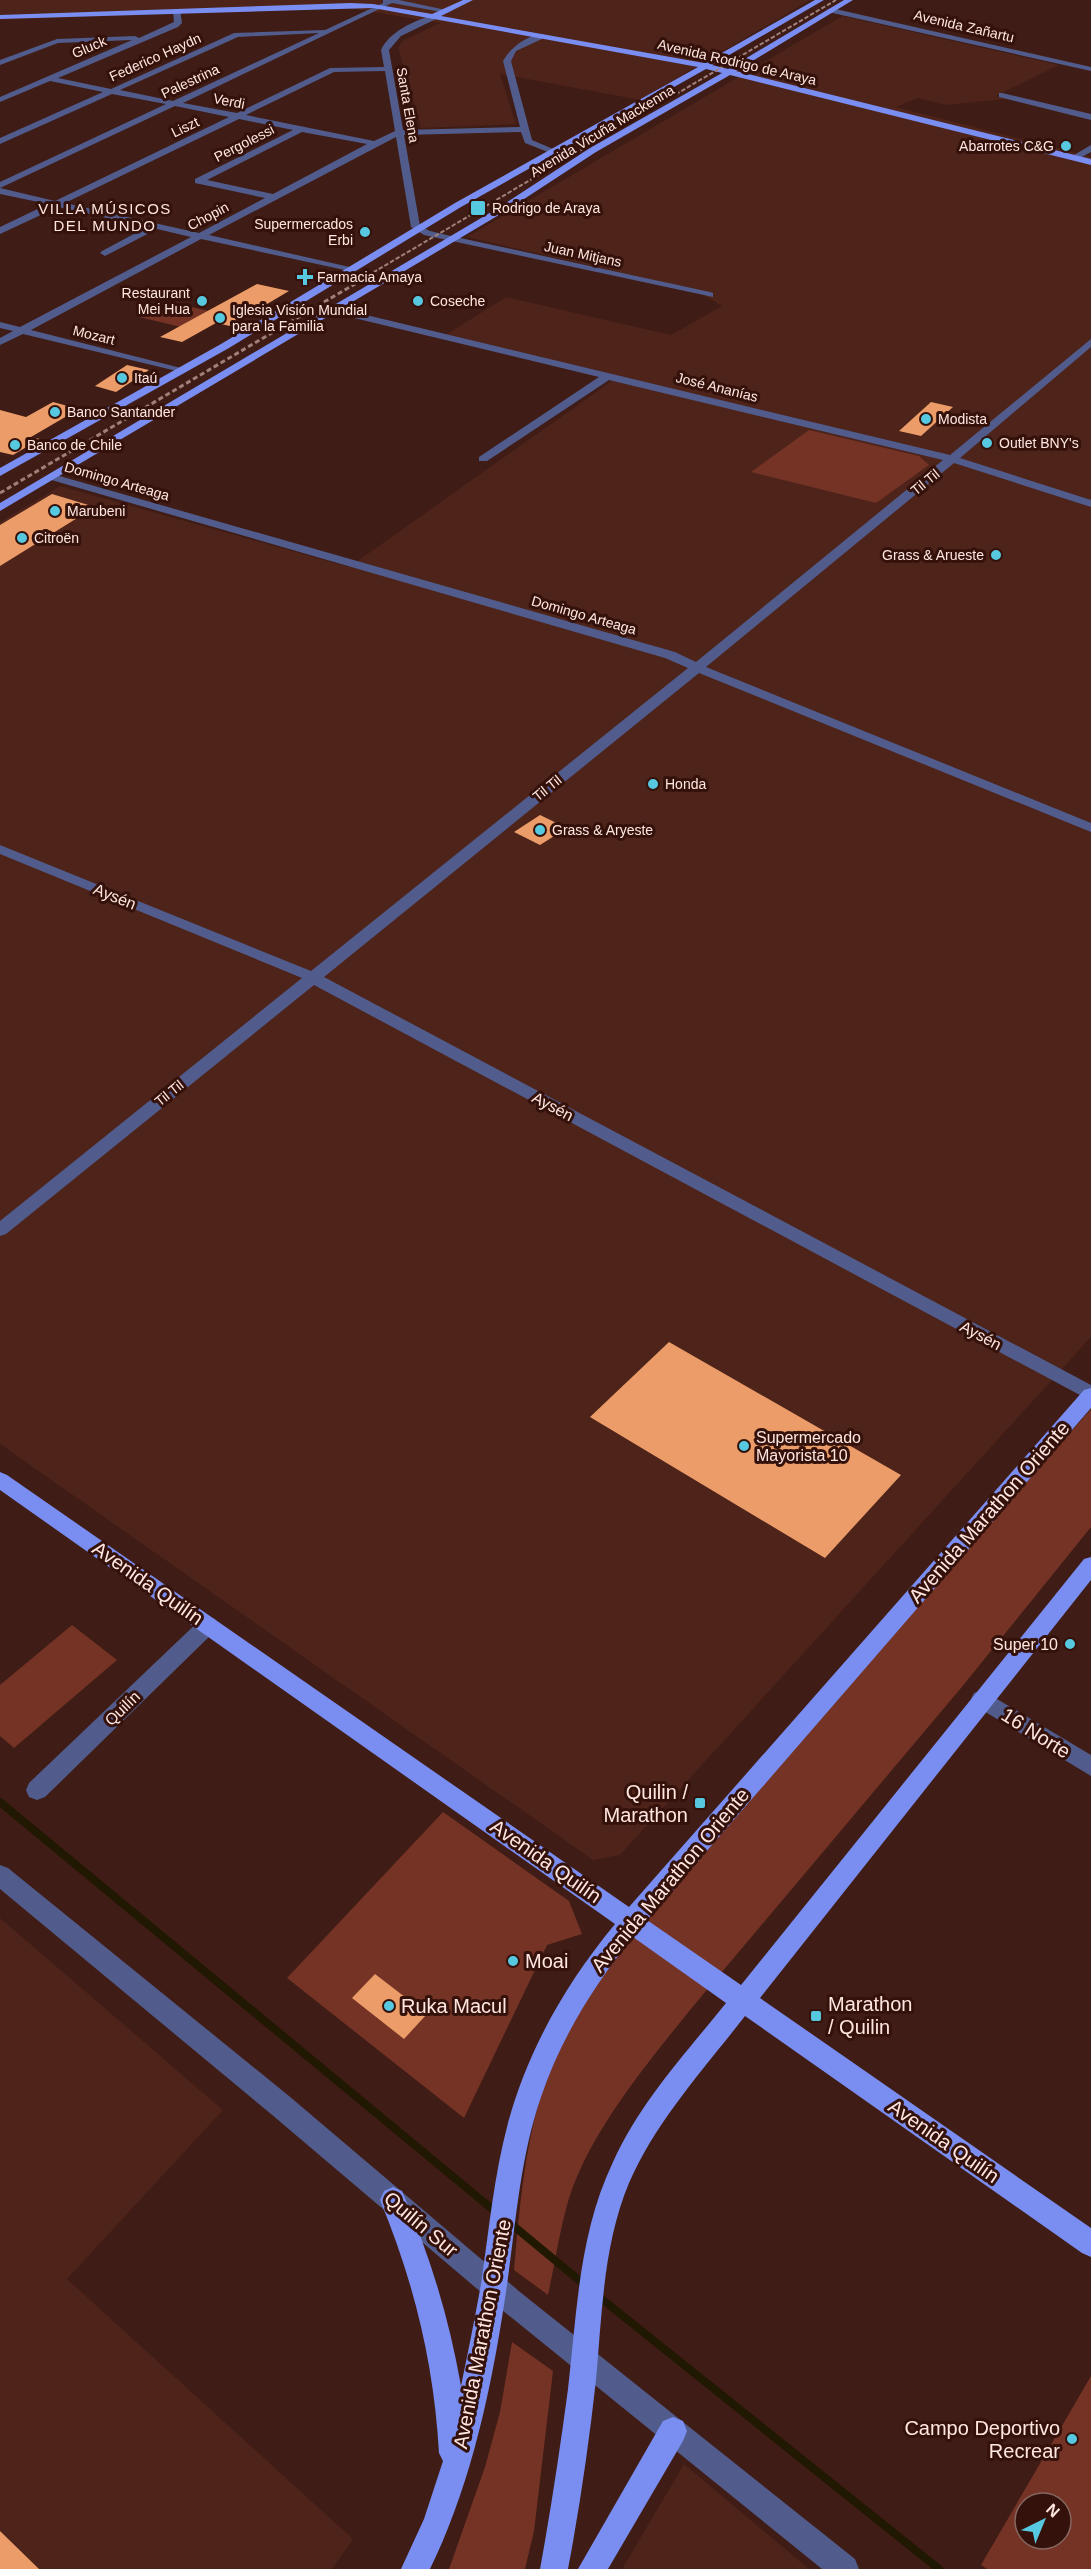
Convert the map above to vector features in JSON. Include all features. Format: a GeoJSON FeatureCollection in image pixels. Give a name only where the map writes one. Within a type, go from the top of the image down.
{"type":"FeatureCollection","features":[{"type":"Feature","properties":{"kind":"main road","name":"Santa Elena"},"geometry":{"type":"LineString","coordinates":[[433,17],[469,0]]}},
{"type":"Feature","properties":{"kind":"main road","name":"Avenida Vicuña Mackenna"},"geometry":{"type":"LineString","coordinates":[[0,473],[181,371],[418,228],[556,152],[820,0]]}},
{"type":"Feature","properties":{"kind":"main road","name":"Avenida Vicuña Mackenna"},"geometry":{"type":"LineString","coordinates":[[0,508],[333,310],[369,279],[451,239],[523,197],[593,150],[849,0]]}},
{"type":"Feature","properties":{"kind":"main road","name":"Avenida Rodrigo de Araya"},"geometry":{"type":"LineString","coordinates":[[0,17],[351,5],[376,7],[705,66],[1091,162]]}},
{"type":"Feature","properties":{"kind":"main road"},"geometry":{"type":"LineString","coordinates":[[351,270],[369,279]]}},
{"type":"Feature","properties":{"kind":"main road"},"geometry":{"type":"LineString","coordinates":[[6,492],[29,492]]}},
{"type":"Feature","properties":{"kind":"main road","name":"Avenida Marathon Oriente"},"geometry":{"type":"LineString","coordinates":[[415,2569],[442,2511],[454,2475],[470,2408],[494,2285],[511,2176],[527,2101],[559,2024],[596,1966],[632,1920],[1091,1395]]}},
{"type":"Feature","properties":{"kind":"main road","name":"Avenida Quilín"},"geometry":{"type":"LineString","coordinates":[[0,1480],[632,1920],[742,2000],[1091,2244]]}},
{"type":"Feature","properties":{"kind":"main road"},"geometry":{"type":"LineString","coordinates":[[554,2569],[597,2251],[610,2199],[639,2137],[673,2088],[742,2000],[1091,1565]]}},
{"type":"Feature","properties":{"kind":"main road"},"geometry":{"type":"LineString","coordinates":[[393,2200],[420,2266],[438,2328],[451,2414],[454,2475]]}},
{"type":"Feature","properties":{"kind":"main road"},"geometry":{"type":"LineString","coordinates":[[592,2569],[673,2430]]}},
{"type":"Feature","properties":{"kind":"street"},"geometry":{"type":"LineString","coordinates":[[388,0],[447,10]]}},
{"type":"Feature","properties":{"kind":"street","name":"Palestrina"},"geometry":{"type":"LineString","coordinates":[[0,185],[329,31],[388,0]]}},
{"type":"Feature","properties":{"kind":"street","name":"Avenida Zañartu"},"geometry":{"type":"LineString","coordinates":[[831,10],[1091,69]]}},
{"type":"Feature","properties":{"kind":"street","name":"Gluck"},"geometry":{"type":"LineString","coordinates":[[0,100],[178,24],[177,11]]}},
{"type":"Feature","properties":{"kind":"street","name":"Santa Elena"},"geometry":{"type":"LineString","coordinates":[[418,228],[415,224],[385,50],[387,44],[396,36],[433,17]]}},
{"type":"Feature","properties":{"kind":"street","name":"Federico Haydn"},"geometry":{"type":"LineString","coordinates":[[0,141],[241,34],[329,31]]}},
{"type":"Feature","properties":{"kind":"street"},"geometry":{"type":"LineString","coordinates":[[541,36],[513,50],[507,61],[528,141],[556,152]]}},
{"type":"Feature","properties":{"kind":"street"},"geometry":{"type":"LineString","coordinates":[[0,63],[57,41],[146,38]]}},
{"type":"Feature","properties":{"kind":"street","name":"Liszt"},"geometry":{"type":"LineString","coordinates":[[0,231],[335,69],[387,69]]}},
{"type":"Feature","properties":{"kind":"street","name":"Verdi"},"geometry":{"type":"LineString","coordinates":[[50,79],[402,149]]}},
{"type":"Feature","properties":{"kind":"street"},"geometry":{"type":"LineString","coordinates":[[1002,95],[1091,117]]}},
{"type":"Feature","properties":{"kind":"street","name":"Pergolessi"},"geometry":{"type":"LineString","coordinates":[[274,196],[198,181],[301,129]]}},
{"type":"Feature","properties":{"kind":"street","name":"Chopin"},"geometry":{"type":"LineString","coordinates":[[0,342],[374,143],[399,133],[524,129]]}},
{"type":"Feature","properties":{"kind":"street"},"geometry":{"type":"LineString","coordinates":[[1073,158],[1091,148]]}},
{"type":"Feature","properties":{"kind":"street"},"geometry":{"type":"LineString","coordinates":[[0,191],[351,270]]}},
{"type":"Feature","properties":{"kind":"street"},"geometry":{"type":"LineString","coordinates":[[105,253],[156,226]]}},
{"type":"Feature","properties":{"kind":"street"},"geometry":{"type":"LineString","coordinates":[[418,228],[451,239]]}},
{"type":"Feature","properties":{"kind":"street","name":"Juan Mitjans"},"geometry":{"type":"LineString","coordinates":[[451,239],[710,295]]}},
{"type":"Feature","properties":{"kind":"street","name":"José Ananías"},"geometry":{"type":"LineString","coordinates":[[333,310],[952,459],[1091,504]]}},
{"type":"Feature","properties":{"kind":"street","name":"Mozart"},"geometry":{"type":"LineString","coordinates":[[0,325],[181,371]]}},
{"type":"Feature","properties":{"kind":"street","name":"Til Til"},"geometry":{"type":"LineString","coordinates":[[0,1230],[698,667],[1091,342]]}},
{"type":"Feature","properties":{"kind":"street"},"geometry":{"type":"LineString","coordinates":[[483,459],[608,376]]}},
{"type":"Feature","properties":{"kind":"street","name":"Domingo Arteaga"},"geometry":{"type":"LineString","coordinates":[[52,477],[670,655],[729,682],[1091,828]]}},
{"type":"Feature","properties":{"kind":"street","name":"Aysén"},"geometry":{"type":"LineString","coordinates":[[0,849],[312,977],[1091,1395]]}},
{"type":"Feature","properties":{"kind":"street","name":"Quilín"},"geometry":{"type":"LineString","coordinates":[[37,1790],[208,1625]]}},
{"type":"Feature","properties":{"kind":"street","name":"16 Norte"},"geometry":{"type":"LineString","coordinates":[[982,1699],[1091,1767]]}},
{"type":"Feature","properties":{"kind":"street","name":"Quilín Sur"},"geometry":{"type":"LineString","coordinates":[[0,1875],[584,2360],[845,2569]]}},
{"type":"Feature","properties":{"kind":"shaded area"},"geometry":{"type":"Polygon","coordinates":[[[0,0],[810,0],[640,100],[500,74],[516,124],[421,128],[398,47],[404,40],[440,23],[342,7],[0,20],[0,0]]]}},
{"type":"Feature","properties":{"kind":"shaded area"},"geometry":{"type":"Polygon","coordinates":[[[842,16],[1059,65],[996,96],[1006,99],[946,105],[918,98],[896,107],[1091,157],[1091,1337],[620,1855],[593,1860],[0,1444],[0,522],[60,486],[349,567],[613,380],[444,336],[506,297],[671,335],[722,306],[695,290],[467,237],[842,16]]]}},
{"type":"Feature","properties":{"kind":"shaded area"},"geometry":{"type":"Polygon","coordinates":[[[174,303],[209,311],[181,327],[139,317],[151,310],[159,312],[174,303]]]}},
{"type":"Feature","properties":{"kind":"shaded area"},"geometry":{"type":"Polygon","coordinates":[[[809,430],[919,456],[929,465],[876,503],[751,472],[809,430]]]}},
{"type":"Feature","properties":{"kind":"shaded area"},"geometry":{"type":"Polygon","coordinates":[[[1091,1409],[1091,1527],[961,1688],[695,2004],[614,2110],[587,2156],[571,2192],[548,2295],[514,2270],[518,2227],[534,2119],[546,2078],[574,2022],[620,1953],[881,1647],[1091,1409]]]}},
{"type":"Feature","properties":{"kind":"shaded area"},"geometry":{"type":"Polygon","coordinates":[[[72,1625],[117,1660],[14,1748],[0,1736],[0,1685],[72,1625]]]}},
{"type":"Feature","properties":{"kind":"shaded area"},"geometry":{"type":"Polygon","coordinates":[[[443,1812],[569,1901],[582,1934],[547,1945],[464,2118],[287,1978],[443,1812]]]}},
{"type":"Feature","properties":{"kind":"shaded area"},"geometry":{"type":"Polygon","coordinates":[[[0,1918],[223,2110],[67,2279],[353,2539],[332,2569],[0,2569],[0,1918]]]}},
{"type":"Feature","properties":{"kind":"shaded area"},"geometry":{"type":"Polygon","coordinates":[[[512,2342],[553,2371],[534,2531],[525,2569],[449,2569],[485,2467],[500,2412],[512,2342]]]}},
{"type":"Feature","properties":{"kind":"shaded area","name":"Campo Deportivo Recrear"},"geometry":{"type":"Polygon","coordinates":[[[1091,2376],[1091,2569],[987,2569],[981,2565],[1013,2510],[1013,2551],[1073,2551],[1073,2491],[1024,2491],[1091,2376]]]}},
{"type":"Feature","properties":{"kind":"shaded area"},"geometry":{"type":"Polygon","coordinates":[[[684,2464],[809,2569],[622,2569],[684,2464]]]}},
{"type":"Feature","properties":{"kind":"building"},"geometry":{"type":"Polygon","coordinates":[[[257,284],[289,291],[230,326],[216,323],[182,342],[160,337],[257,284]]]}},
{"type":"Feature","properties":{"kind":"building","name":"Itaú"},"geometry":{"type":"Polygon","coordinates":[[[127,365],[149,370],[116,392],[95,386],[127,365]]]}},
{"type":"Feature","properties":{"kind":"building"},"geometry":{"type":"Polygon","coordinates":[[[53,402],[79,409],[31,437],[40,439],[13,455],[0,452],[0,410],[26,417],[53,402]]]}},
{"type":"Feature","properties":{"kind":"building","name":"Modista"},"geometry":{"type":"Polygon","coordinates":[[[931,402],[953,407],[921,436],[899,431],[931,402]]]}},
{"type":"Feature","properties":{"kind":"building"},"geometry":{"type":"Polygon","coordinates":[[[52,494],[95,507],[0,566],[0,525],[52,494]]]}},
{"type":"Feature","properties":{"kind":"building","name":"Grass & Aryeste"},"geometry":{"type":"Polygon","coordinates":[[[540,815],[567,828],[540,845],[514,832],[540,815]]]}},
{"type":"Feature","properties":{"kind":"building","name":"Supermercado Mayorista 10"},"geometry":{"type":"Polygon","coordinates":[[[669,1342],[901,1475],[825,1558],[590,1417],[669,1342]]]}},
{"type":"Feature","properties":{"kind":"building","name":"Ruka Macul"},"geometry":{"type":"Polygon","coordinates":[[[375,1974],[427,2014],[404,2039],[352,1998],[375,1974]]]}},
{"type":"Feature","properties":{"kind":"building"},"geometry":{"type":"Polygon","coordinates":[[[0,2531],[39,2569],[0,2569],[0,2531]]]}},
{"type":"Feature","properties":{"kind":"waterway"},"geometry":{"type":"LineString","coordinates":[[0,1802],[497,2213]]}},
{"type":"Feature","properties":{"kind":"waterway"},"geometry":{"type":"LineString","coordinates":[[510,2223],[585,2285]]}},
{"type":"Feature","properties":{"kind":"waterway"},"geometry":{"type":"LineString","coordinates":[[598,2296],[939,2569]]}},
{"type":"Feature","properties":{"kind":"railway"},"geometry":{"type":"LineString","coordinates":[[362,279],[836,0]]}},
{"type":"Feature","properties":{"kind":"railway"},"geometry":{"type":"LineString","coordinates":[[0,493],[365,278]]}},
{"type":"Feature","properties":{"kind":"place","name":"Abarrotes C&G"},"geometry":{"type":"Point","coordinates":[1066,146]}},
{"type":"Feature","properties":{"kind":"place","name":"Rodrigo de Araya"},"geometry":{"type":"Point","coordinates":[478,208]}},
{"type":"Feature","properties":{"kind":"place","name":"Supermercados Erbi"},"geometry":{"type":"Point","coordinates":[365,232]}},
{"type":"Feature","properties":{"kind":"place","name":"Farmacia Amaya"},"geometry":{"type":"Point","coordinates":[305,277]}},
{"type":"Feature","properties":{"kind":"place","name":"Restaurant Mei Hua"},"geometry":{"type":"Point","coordinates":[202,301]}},
{"type":"Feature","properties":{"kind":"place","name":"Coseche"},"geometry":{"type":"Point","coordinates":[418,301]}},
{"type":"Feature","properties":{"kind":"place","name":"Iglesia Visión Mundial para la Familia"},"geometry":{"type":"Point","coordinates":[220,318]}},
{"type":"Feature","properties":{"kind":"place","name":"Itaú"},"geometry":{"type":"Point","coordinates":[122,378]}},
{"type":"Feature","properties":{"kind":"place","name":"Banco Santander"},"geometry":{"type":"Point","coordinates":[55,412]}},
{"type":"Feature","properties":{"kind":"place","name":"Modista"},"geometry":{"type":"Point","coordinates":[926,419]}},
{"type":"Feature","properties":{"kind":"place","name":"Outlet BNY's"},"geometry":{"type":"Point","coordinates":[987,443]}},
{"type":"Feature","properties":{"kind":"place","name":"Banco de Chile"},"geometry":{"type":"Point","coordinates":[15,445]}},
{"type":"Feature","properties":{"kind":"place","name":"Marubeni"},"geometry":{"type":"Point","coordinates":[55,511]}},
{"type":"Feature","properties":{"kind":"place","name":"Citroën"},"geometry":{"type":"Point","coordinates":[22,538]}},
{"type":"Feature","properties":{"kind":"place","name":"Grass & Arueste"},"geometry":{"type":"Point","coordinates":[996,555]}},
{"type":"Feature","properties":{"kind":"place","name":"Honda"},"geometry":{"type":"Point","coordinates":[653,784]}},
{"type":"Feature","properties":{"kind":"place","name":"Grass & Aryeste"},"geometry":{"type":"Point","coordinates":[540,830]}},
{"type":"Feature","properties":{"kind":"place","name":"Supermercado Mayorista 10"},"geometry":{"type":"Point","coordinates":[744,1446]}},
{"type":"Feature","properties":{"kind":"place","name":"Super 10"},"geometry":{"type":"Point","coordinates":[1070,1644]}},
{"type":"Feature","properties":{"kind":"place","name":"Quilin / Marathon"},"geometry":{"type":"Point","coordinates":[700,1803]}},
{"type":"Feature","properties":{"kind":"place","name":"Moai"},"geometry":{"type":"Point","coordinates":[513,1961]}},
{"type":"Feature","properties":{"kind":"place","name":"Ruka Macul"},"geometry":{"type":"Point","coordinates":[389,2006]}},
{"type":"Feature","properties":{"kind":"place","name":"Marathon / Quilin"},"geometry":{"type":"Point","coordinates":[816,2016]}},
{"type":"Feature","properties":{"kind":"place","name":"Campo Deportivo Recrear"},"geometry":{"type":"Point","coordinates":[1072,2439]}},
{"type":"Feature","properties":{"kind":"district","name":"VILLA MÚSICOS DEL MUNDO"},"geometry":{"type":"Point","coordinates":[105,218]}}]}
